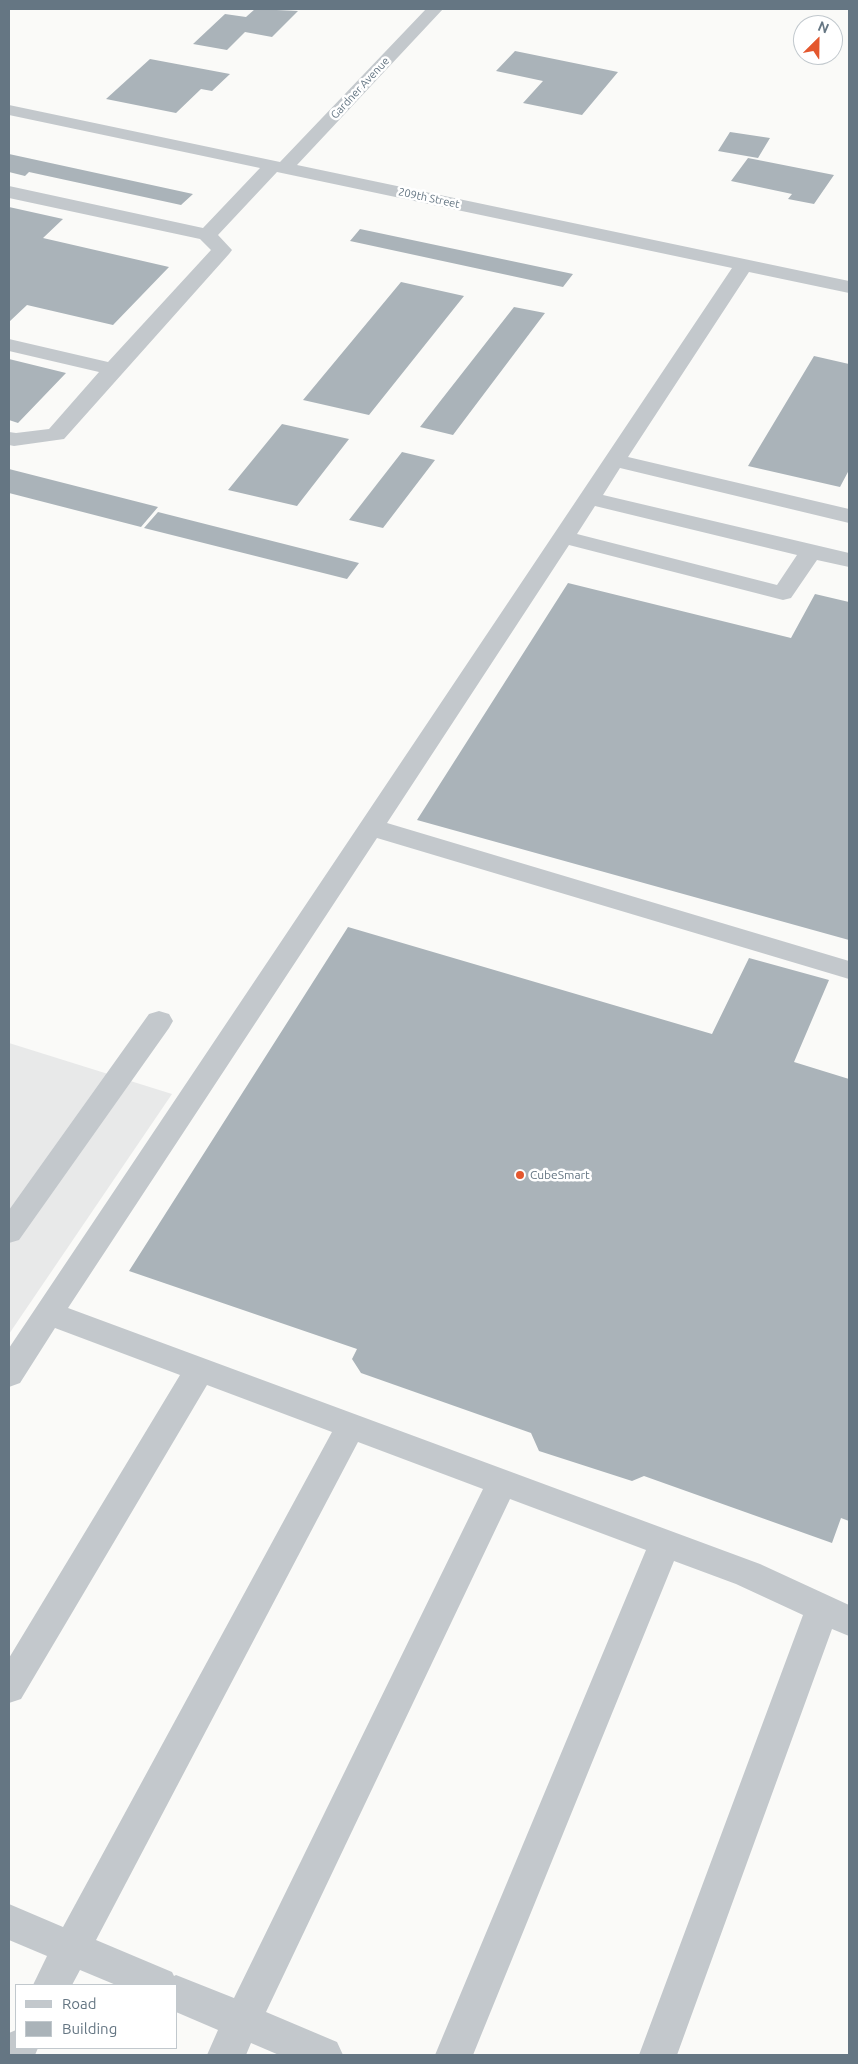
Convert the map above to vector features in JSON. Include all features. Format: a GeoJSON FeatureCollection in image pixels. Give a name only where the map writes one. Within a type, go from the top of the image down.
{"type":"FeatureCollection","features":[{"type":"Feature","properties":{"kind":"street","name":"Gardner Avenue"},"geometry":{"type":"LineString","coordinates":[[207,235],[279,166],[435,9]]}},
{"type":"Feature","properties":{"kind":"street","name":"209th Street"},"geometry":{"type":"LineString","coordinates":[[9,110],[849,287]]}},
{"type":"Feature","properties":{"kind":"street"},"geometry":{"type":"LineString","coordinates":[[9,192],[207,235],[222,250],[56,434],[14,440],[9,438]]}},
{"type":"Feature","properties":{"kind":"street"},"geometry":{"type":"LineString","coordinates":[[9,1374],[744,265]]}},
{"type":"Feature","properties":{"kind":"street"},"geometry":{"type":"LineString","coordinates":[[9,345],[113,369]]}},
{"type":"Feature","properties":{"kind":"street"},"geometry":{"type":"LineString","coordinates":[[614,460],[849,516]]}},
{"type":"Feature","properties":{"kind":"street"},"geometry":{"type":"LineString","coordinates":[[589,498],[849,560]]}},
{"type":"Feature","properties":{"kind":"street"},"geometry":{"type":"LineString","coordinates":[[562,537],[783,594],[811,552]]}},
{"type":"Feature","properties":{"kind":"street"},"geometry":{"type":"LineString","coordinates":[[371,827],[849,970]]}},
{"type":"Feature","properties":{"kind":"street"},"geometry":{"type":"LineString","coordinates":[[9,1232],[159,1021]]}},
{"type":"Feature","properties":{"kind":"street"},"geometry":{"type":"LineString","coordinates":[[48,1313],[748,1574],[836,1615],[658,2055]]}},
{"type":"Feature","properties":{"kind":"street"},"geometry":{"type":"LineString","coordinates":[[9,1688],[200,1370]]}},
{"type":"Feature","properties":{"kind":"street"},"geometry":{"type":"LineString","coordinates":[[53,1984],[351,1426]]}},
{"type":"Feature","properties":{"kind":"street"},"geometry":{"type":"LineString","coordinates":[[226,2055],[502,1482]]}},
{"type":"Feature","properties":{"kind":"street"},"geometry":{"type":"LineString","coordinates":[[454,2055],[665,1543]]}},
{"type":"Feature","properties":{"kind":"street"},"geometry":{"type":"LineString","coordinates":[[9,1922],[157,1984]]}},
{"type":"Feature","properties":{"kind":"street"},"geometry":{"type":"LineString","coordinates":[[178,1994],[324,2055]]}},
{"type":"Feature","properties":{"kind":"shaded area"},"geometry":{"type":"Polygon","coordinates":[[[9,1043],[172,1094],[9,1334],[9,1043]]]}},
{"type":"Feature","properties":{"kind":"building"},"geometry":{"type":"Polygon","coordinates":[[[255,9],[298,11],[272,37],[245,32],[227,50],[193,44],[225,14],[246,17],[255,9]]]}},
{"type":"Feature","properties":{"kind":"building"},"geometry":{"type":"Polygon","coordinates":[[[515,51],[618,72],[582,115],[523,103],[543,81],[496,71],[515,51]]]}},
{"type":"Feature","properties":{"kind":"building"},"geometry":{"type":"Polygon","coordinates":[[[150,59],[230,74],[212,91],[201,89],[176,113],[106,99],[150,59]]]}},
{"type":"Feature","properties":{"kind":"building"},"geometry":{"type":"Polygon","coordinates":[[[730,132],[770,138],[758,158],[718,151],[730,132]]]}},
{"type":"Feature","properties":{"kind":"building"},"geometry":{"type":"Polygon","coordinates":[[[9,154],[193,194],[181,205],[29,172],[25,176],[9,172],[9,154]]]}},
{"type":"Feature","properties":{"kind":"building"},"geometry":{"type":"Polygon","coordinates":[[[748,158],[834,175],[814,204],[788,199],[792,194],[731,181],[748,158]]]}},
{"type":"Feature","properties":{"kind":"building"},"geometry":{"type":"Polygon","coordinates":[[[9,207],[63,219],[43,238],[169,267],[113,325],[27,305],[9,322],[9,207]]]}},
{"type":"Feature","properties":{"kind":"building"},"geometry":{"type":"Polygon","coordinates":[[[360,229],[573,274],[563,287],[350,241],[360,229]]]}},
{"type":"Feature","properties":{"kind":"building"},"geometry":{"type":"Polygon","coordinates":[[[401,282],[464,296],[369,415],[303,400],[401,282]]]}},
{"type":"Feature","properties":{"kind":"building"},"geometry":{"type":"Polygon","coordinates":[[[514,307],[545,313],[453,435],[420,427],[514,307]]]}},
{"type":"Feature","properties":{"kind":"building"},"geometry":{"type":"Polygon","coordinates":[[[814,356],[849,364],[849,470],[840,487],[748,466],[814,356]]]}},
{"type":"Feature","properties":{"kind":"building"},"geometry":{"type":"Polygon","coordinates":[[[9,359],[66,373],[18,423],[9,420],[9,359]]]}},
{"type":"Feature","properties":{"kind":"building"},"geometry":{"type":"Polygon","coordinates":[[[282,424],[349,439],[297,506],[228,490],[282,424]]]}},
{"type":"Feature","properties":{"kind":"building"},"geometry":{"type":"Polygon","coordinates":[[[402,452],[435,460],[383,528],[349,520],[402,452]]]}},
{"type":"Feature","properties":{"kind":"building"},"geometry":{"type":"Polygon","coordinates":[[[9,469],[158,507],[141,527],[9,493],[9,469]]]}},
{"type":"Feature","properties":{"kind":"building"},"geometry":{"type":"Polygon","coordinates":[[[158,512],[359,563],[347,579],[144,528],[158,512]]]}},
{"type":"Feature","properties":{"kind":"building"},"geometry":{"type":"Polygon","coordinates":[[[568,583],[791,638],[815,594],[849,602],[849,940],[417,820],[568,583]]]}},
{"type":"Feature","properties":{"kind":"building","name":"CubeSmart"},"geometry":{"type":"Polygon","coordinates":[[[348,927],[712,1034],[749,958],[829,980],[794,1062],[849,1079],[849,1521],[841,1518],[832,1543],[644,1476],[632,1481],[539,1451],[531,1433],[361,1373],[352,1359],[357,1349],[129,1271],[348,927]]]}},
{"type":"Feature","properties":{"kind":"place","name":"CubeSmart"},"geometry":{"type":"Point","coordinates":[520,1175]}}]}
